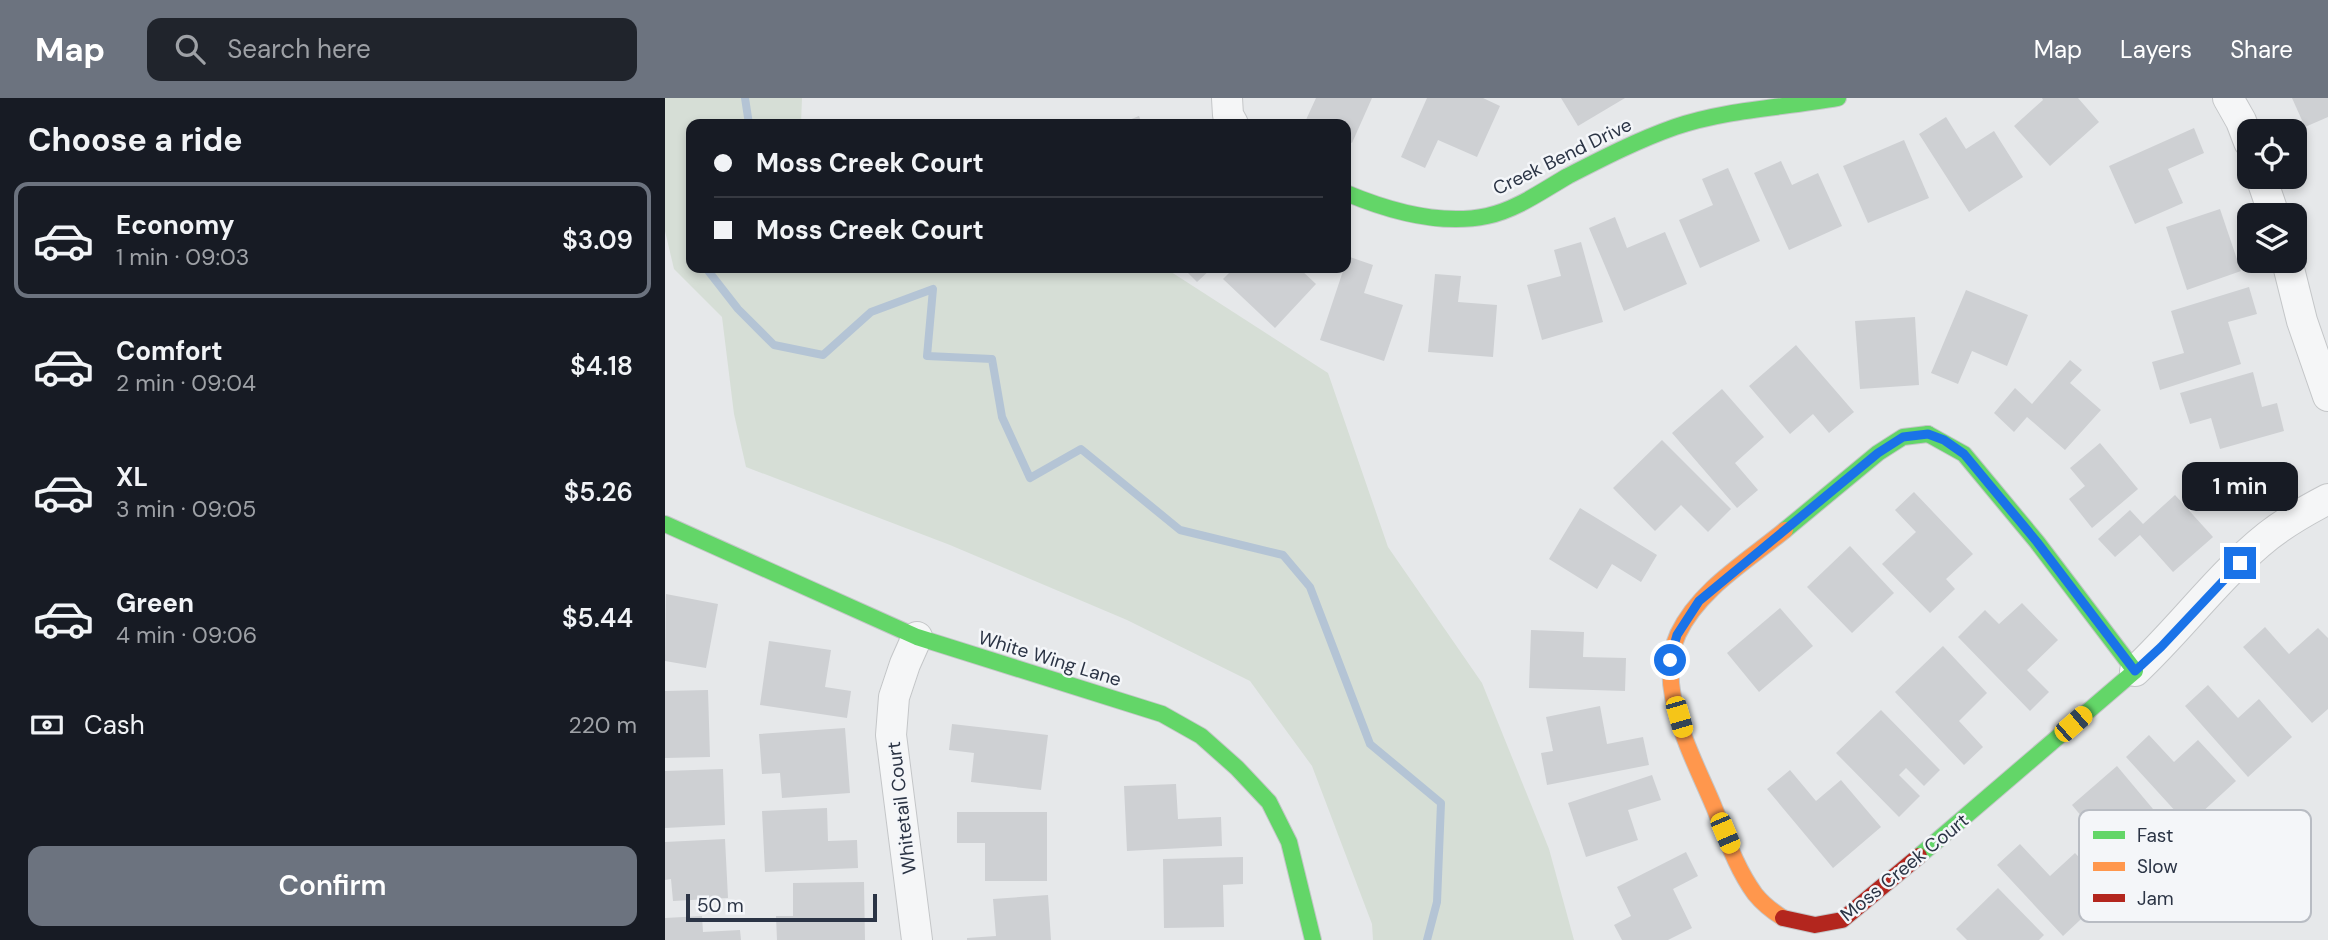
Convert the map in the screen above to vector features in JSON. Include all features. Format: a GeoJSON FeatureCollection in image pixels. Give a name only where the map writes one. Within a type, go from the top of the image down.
{"type":"FeatureCollection","features":[{"type":"Feature","properties":{"kind":"street"},"geometry":{"type":"LineString","coordinates":[[1227,98],[1230,119]]}},
{"type":"Feature","properties":{"kind":"street","name":"Creek Bend Drive"},"geometry":{"type":"LineString","coordinates":[[1351,195],[1408,214],[1451,218],[1485,216],[1510,208],[1647,137],[1743,104],[1838,98]]}},
{"type":"Feature","properties":{"kind":"street"},"geometry":{"type":"LineString","coordinates":[[2228,98],[2240,119]]}},
{"type":"Feature","properties":{"kind":"street"},"geometry":{"type":"LineString","coordinates":[[2290,273],[2302,321],[2328,396]]}},
{"type":"Feature","properties":{"kind":"street","name":"Moss Creek Court"},"geometry":{"type":"LineString","coordinates":[[2135,671],[2037,542],[1964,454],[1944,440],[1928,434],[1903,437],[1878,453],[1699,601],[1677,635],[1670,660],[1671,690],[1686,743],[1745,878],[1761,901],[1783,918],[1801,925],[1822,927],[1842,920],[1863,904],[2135,671],[2267,537],[2294,517],[2328,499]]}},
{"type":"Feature","properties":{"kind":"street","name":"White Wing Lane"},"geometry":{"type":"LineString","coordinates":[[665,524],[917,637],[1162,714],[1201,736],[1237,768],[1269,802],[1289,842],[1313,940]]}},
{"type":"Feature","properties":{"kind":"street","name":"Whitetail Court"},"geometry":{"type":"LineString","coordinates":[[917,637],[894,696],[891,735],[917,940]]}},
{"type":"Feature","properties":{"kind":"shaded area"},"geometry":{"type":"Polygon","coordinates":[[[665,98],[802,98],[801,119],[686,119],[686,273],[1173,273],[1328,373],[1388,547],[1482,683],[1549,849],[1574,940],[1373,940],[1372,924],[1312,766],[1250,681],[1127,620],[950,545],[746,467],[734,414],[722,317],[674,269],[665,231],[665,98]]]}},
{"type":"Feature","properties":{"kind":"building"},"geometry":{"type":"Polygon","coordinates":[[[1316,98],[1372,98],[1352,143],[1351,119],[1306,119],[1316,98]]]}},
{"type":"Feature","properties":{"kind":"building"},"geometry":{"type":"Polygon","coordinates":[[[1427,98],[1483,98],[1500,106],[1477,157],[1438,140],[1425,168],[1401,157],[1427,98]]]}},
{"type":"Feature","properties":{"kind":"building"},"geometry":{"type":"Polygon","coordinates":[[[1561,98],[1625,98],[1578,126],[1561,98]]]}},
{"type":"Feature","properties":{"kind":"building"},"geometry":{"type":"Polygon","coordinates":[[[2042,98],[2078,98],[2099,122],[2050,166],[2014,126],[2043,100],[2042,98]]]}},
{"type":"Feature","properties":{"kind":"building"},"geometry":{"type":"Polygon","coordinates":[[[2292,98],[2328,98],[2328,117],[2307,126],[2307,119],[2301,119],[2292,98]]]}},
{"type":"Feature","properties":{"kind":"building"},"geometry":{"type":"Polygon","coordinates":[[[1946,117],[1966,149],[1994,131],[2023,177],[1969,212],[1919,134],[1946,117]]]}},
{"type":"Feature","properties":{"kind":"building"},"geometry":{"type":"Polygon","coordinates":[[[2194,128],[2204,153],[2168,169],[2183,203],[2135,224],[2109,166],[2194,128]]]}},
{"type":"Feature","properties":{"kind":"building"},"geometry":{"type":"Polygon","coordinates":[[[1904,140],[1929,198],[1868,223],[1843,166],[1904,140]]]}},
{"type":"Feature","properties":{"kind":"building"},"geometry":{"type":"Polygon","coordinates":[[[1781,161],[1792,185],[1818,173],[1842,226],[1789,250],[1754,173],[1781,161]]]}},
{"type":"Feature","properties":{"kind":"building"},"geometry":{"type":"Polygon","coordinates":[[[1728,168],[1760,241],[1700,268],[1679,220],[1713,205],[1702,179],[1728,168]]]}},
{"type":"Feature","properties":{"kind":"building"},"geometry":{"type":"Polygon","coordinates":[[[2220,209],[2237,259],[2237,272],[2187,290],[2166,227],[2220,209]]]}},
{"type":"Feature","properties":{"kind":"building"},"geometry":{"type":"Polygon","coordinates":[[[1615,217],[1627,248],[1665,232],[1687,284],[1624,311],[1589,228],[1615,217]]]}},
{"type":"Feature","properties":{"kind":"building"},"geometry":{"type":"Polygon","coordinates":[[[1581,242],[1603,322],[1542,340],[1527,285],[1561,276],[1554,250],[1581,242]]]}},
{"type":"Feature","properties":{"kind":"building"},"geometry":{"type":"Polygon","coordinates":[[[1351,257],[1373,265],[1364,293],[1403,305],[1384,361],[1320,340],[1342,273],[1351,273],[1351,257]]]}},
{"type":"Feature","properties":{"kind":"building"},"geometry":{"type":"Polygon","coordinates":[[[1188,273],[1207,273],[1197,282],[1188,273]]]}},
{"type":"Feature","properties":{"kind":"building"},"geometry":{"type":"Polygon","coordinates":[[[1229,273],[1304,273],[1316,284],[1275,328],[1223,279],[1229,273]]]}},
{"type":"Feature","properties":{"kind":"building"},"geometry":{"type":"Polygon","coordinates":[[[1435,274],[1461,276],[1458,302],[1497,305],[1493,357],[1428,352],[1435,274]]]}},
{"type":"Feature","properties":{"kind":"building"},"geometry":{"type":"Polygon","coordinates":[[[2249,287],[2257,314],[2228,322],[2241,364],[2160,390],[2152,362],[2184,353],[2171,311],[2249,287]]]}},
{"type":"Feature","properties":{"kind":"building"},"geometry":{"type":"Polygon","coordinates":[[[1966,290],[2028,315],[2007,366],[1972,351],[1958,384],[1931,373],[1966,290]]]}},
{"type":"Feature","properties":{"kind":"building"},"geometry":{"type":"Polygon","coordinates":[[[1915,317],[1919,385],[1860,389],[1855,321],[1915,317]]]}},
{"type":"Feature","properties":{"kind":"building"},"geometry":{"type":"Polygon","coordinates":[[[1796,345],[1854,412],[1829,433],[1813,414],[1790,434],[1749,386],[1796,345]]]}},
{"type":"Feature","properties":{"kind":"building"},"geometry":{"type":"Polygon","coordinates":[[[2070,360],[2082,370],[2070,383],[2101,410],[2065,450],[2027,417],[2014,432],[1994,413],[2015,388],[2032,404],[2070,360]]]}},
{"type":"Feature","properties":{"kind":"building"},"geometry":{"type":"Polygon","coordinates":[[[2253,372],[2262,407],[2277,403],[2284,431],[2220,449],[2211,418],[2190,424],[2180,393],[2253,372]]]}},
{"type":"Feature","properties":{"kind":"building"},"geometry":{"type":"Polygon","coordinates":[[[1722,389],[1764,437],[1735,463],[1758,490],[1737,508],[1672,433],[1722,389]]]}},
{"type":"Feature","properties":{"kind":"building"},"geometry":{"type":"Polygon","coordinates":[[[1662,440],[1731,509],[1708,532],[1681,505],[1655,531],[1613,488],[1662,440]]]}},
{"type":"Feature","properties":{"kind":"building"},"geometry":{"type":"Polygon","coordinates":[[[2100,443],[2138,489],[2092,528],[2069,499],[2085,486],[2070,468],[2100,443]]]}},
{"type":"Feature","properties":{"kind":"building"},"geometry":{"type":"Polygon","coordinates":[[[1914,492],[1973,554],[1946,579],[1955,589],[1930,613],[1882,564],[1916,532],[1895,510],[1914,492]]]}},
{"type":"Feature","properties":{"kind":"building"},"geometry":{"type":"Polygon","coordinates":[[[2175,495],[2213,537],[2173,572],[2140,535],[2115,557],[2098,539],[2130,510],[2143,524],[2175,495]]]}},
{"type":"Feature","properties":{"kind":"building"},"geometry":{"type":"Polygon","coordinates":[[[1580,508],[1657,555],[1641,582],[1612,564],[1597,589],[1549,559],[1580,508]]]}},
{"type":"Feature","properties":{"kind":"building"},"geometry":{"type":"Polygon","coordinates":[[[1850,546],[1894,593],[1852,633],[1807,587],[1850,546]]]}},
{"type":"Feature","properties":{"kind":"building"},"geometry":{"type":"Polygon","coordinates":[[[666,594],[718,604],[706,668],[665,661],[666,594]]]}},
{"type":"Feature","properties":{"kind":"building"},"geometry":{"type":"Polygon","coordinates":[[[2022,603],[2058,640],[2027,670],[2049,692],[2030,711],[1958,637],[1985,610],[1999,624],[2022,603]]]}},
{"type":"Feature","properties":{"kind":"building"},"geometry":{"type":"Polygon","coordinates":[[[1780,608],[1813,646],[1759,692],[1727,653],[1780,608]]]}},
{"type":"Feature","properties":{"kind":"building"},"geometry":{"type":"Polygon","coordinates":[[[2265,627],[2289,654],[2318,628],[2328,638],[2328,709],[2312,723],[2243,647],[2265,627]]]}},
{"type":"Feature","properties":{"kind":"building"},"geometry":{"type":"Polygon","coordinates":[[[1531,630],[1584,632],[1583,657],[1626,658],[1625,691],[1529,688],[1531,630]]]}},
{"type":"Feature","properties":{"kind":"building"},"geometry":{"type":"Polygon","coordinates":[[[769,641],[831,650],[825,687],[851,691],[847,718],[760,705],[769,641]]]}},
{"type":"Feature","properties":{"kind":"building"},"geometry":{"type":"Polygon","coordinates":[[[1943,646],[1987,693],[1959,721],[1983,747],[1964,765],[1895,692],[1943,646]]]}},
{"type":"Feature","properties":{"kind":"building"},"geometry":{"type":"Polygon","coordinates":[[[2208,685],[2238,718],[2259,699],[2292,737],[2248,777],[2185,706],[2208,685]]]}},
{"type":"Feature","properties":{"kind":"building"},"geometry":{"type":"Polygon","coordinates":[[[708,690],[710,757],[665,758],[665,691],[708,690]]]}},
{"type":"Feature","properties":{"kind":"building"},"geometry":{"type":"Polygon","coordinates":[[[1600,706],[1607,744],[1643,737],[1649,765],[1547,785],[1541,753],[1553,751],[1546,717],[1600,706]]]}},
{"type":"Feature","properties":{"kind":"building"},"geometry":{"type":"Polygon","coordinates":[[[1881,710],[1940,770],[1924,786],[1906,768],[1899,775],[1920,796],[1899,817],[1836,753],[1881,710]]]}},
{"type":"Feature","properties":{"kind":"building"},"geometry":{"type":"Polygon","coordinates":[[[952,724],[1048,735],[1041,790],[971,782],[974,753],[949,750],[952,724]]]}},
{"type":"Feature","properties":{"kind":"building"},"geometry":{"type":"Polygon","coordinates":[[[845,728],[850,793],[782,798],[780,773],[762,774],[759,734],[845,728]]]}},
{"type":"Feature","properties":{"kind":"building"},"geometry":{"type":"Polygon","coordinates":[[[2149,735],[2174,762],[2198,740],[2236,781],[2204,810],[2174,810],[2126,757],[2149,735]]]}},
{"type":"Feature","properties":{"kind":"building"},"geometry":{"type":"Polygon","coordinates":[[[2117,766],[2154,810],[2079,810],[2079,813],[2072,805],[2117,766]]]}},
{"type":"Feature","properties":{"kind":"building"},"geometry":{"type":"Polygon","coordinates":[[[723,769],[725,825],[665,828],[665,771],[723,769]]]}},
{"type":"Feature","properties":{"kind":"building"},"geometry":{"type":"Polygon","coordinates":[[[1790,770],[1816,801],[1841,780],[1881,827],[1833,868],[1767,789],[1790,770]]]}},
{"type":"Feature","properties":{"kind":"building"},"geometry":{"type":"Polygon","coordinates":[[[1652,775],[1661,800],[1628,810],[1638,840],[1586,857],[1568,803],[1652,775]]]}},
{"type":"Feature","properties":{"kind":"building"},"geometry":{"type":"Polygon","coordinates":[[[1176,784],[1178,819],[1221,817],[1222,846],[1127,851],[1124,786],[1176,784]]]}},
{"type":"Feature","properties":{"kind":"building"},"geometry":{"type":"Polygon","coordinates":[[[827,808],[828,841],[857,840],[858,868],[765,872],[762,811],[827,808]]]}},
{"type":"Feature","properties":{"kind":"building"},"geometry":{"type":"Polygon","coordinates":[[[957,812],[1047,812],[1047,881],[985,881],[985,843],[957,843],[957,812]]]}},
{"type":"Feature","properties":{"kind":"building"},"geometry":{"type":"Polygon","coordinates":[[[725,839],[728,898],[673,901],[671,879],[665,880],[665,842],[725,839]]]}},
{"type":"Feature","properties":{"kind":"building"},"geometry":{"type":"Polygon","coordinates":[[[2020,844],[2050,876],[2075,853],[2079,857],[2079,921],[2063,936],[1997,865],[2020,844]]]}},
{"type":"Feature","properties":{"kind":"building"},"geometry":{"type":"Polygon","coordinates":[[[1686,852],[1698,876],[1673,889],[1692,928],[1668,940],[1622,940],[1614,925],[1631,916],[1617,887],[1686,852]]]}},
{"type":"Feature","properties":{"kind":"building"},"geometry":{"type":"Polygon","coordinates":[[[1243,857],[1243,884],[1223,885],[1224,927],[1164,928],[1163,859],[1243,857]]]}},
{"type":"Feature","properties":{"kind":"building"},"geometry":{"type":"Polygon","coordinates":[[[864,882],[865,940],[777,940],[776,916],[793,916],[793,883],[864,882]]]}},
{"type":"Feature","properties":{"kind":"building"},"geometry":{"type":"Polygon","coordinates":[[[1998,888],[2044,935],[2039,940],[1967,940],[1956,929],[1998,888]]]}},
{"type":"Feature","properties":{"kind":"building"},"geometry":{"type":"Polygon","coordinates":[[[1048,895],[1051,940],[967,940],[996,936],[993,899],[1048,895]]]}},
{"type":"Feature","properties":{"kind":"building"},"geometry":{"type":"Polygon","coordinates":[[[702,916],[703,932],[740,930],[741,940],[665,940],[665,918],[702,916]]]}},
{"type":"Feature","properties":{"kind":"waterway"},"geometry":{"type":"LineString","coordinates":[[745,98],[748,119]]}},
{"type":"Feature","properties":{"kind":"waterway"},"geometry":{"type":"LineString","coordinates":[[710,273],[738,309],[774,345],[823,355],[871,312],[933,289],[927,356],[992,359],[1002,417],[1030,478],[1081,449],[1180,530],[1283,555],[1310,587],[1370,744],[1441,803],[1437,902],[1427,940]]}},
{"type":"Feature","properties":{"kind":"traffic: fast"},"geometry":{"type":"LineString","coordinates":[[1351,195],[1397,211],[1433,218],[1469,219],[1487,216],[1519,205],[1607,156],[1675,127],[1735,113],[1838,98]]}},
{"type":"Feature","properties":{"kind":"traffic: fast"},"geometry":{"type":"LineString","coordinates":[[1919,856],[2135,671],[2037,542],[1964,454],[1928,434]]}},
{"type":"Feature","properties":{"kind":"traffic: fast"},"geometry":{"type":"LineString","coordinates":[[1785,530],[1878,453],[1903,437],[1928,434]]}},
{"type":"Feature","properties":{"kind":"traffic: fast"},"geometry":{"type":"LineString","coordinates":[[665,524],[917,637],[1162,714],[1201,736],[1237,768],[1269,802],[1289,842],[1313,940]]}},
{"type":"Feature","properties":{"kind":"traffic: slow"},"geometry":{"type":"LineString","coordinates":[[1783,918],[1755,894],[1737,863],[1685,739],[1676,711],[1670,673],[1671,657],[1678,634],[1699,603],[1726,576],[1785,530]]}},
{"type":"Feature","properties":{"kind":"traffic: jam"},"geometry":{"type":"LineString","coordinates":[[1783,918],[1815,925],[1842,920],[1919,856]]}},
{"type":"Feature","properties":{"kind":"route"},"geometry":{"type":"LineString","coordinates":[[1670,660],[1677,635],[1699,601],[1878,453],[1903,437],[1928,434],[1944,440],[1964,454],[2037,542],[2135,671],[2240,563]]}}]}
